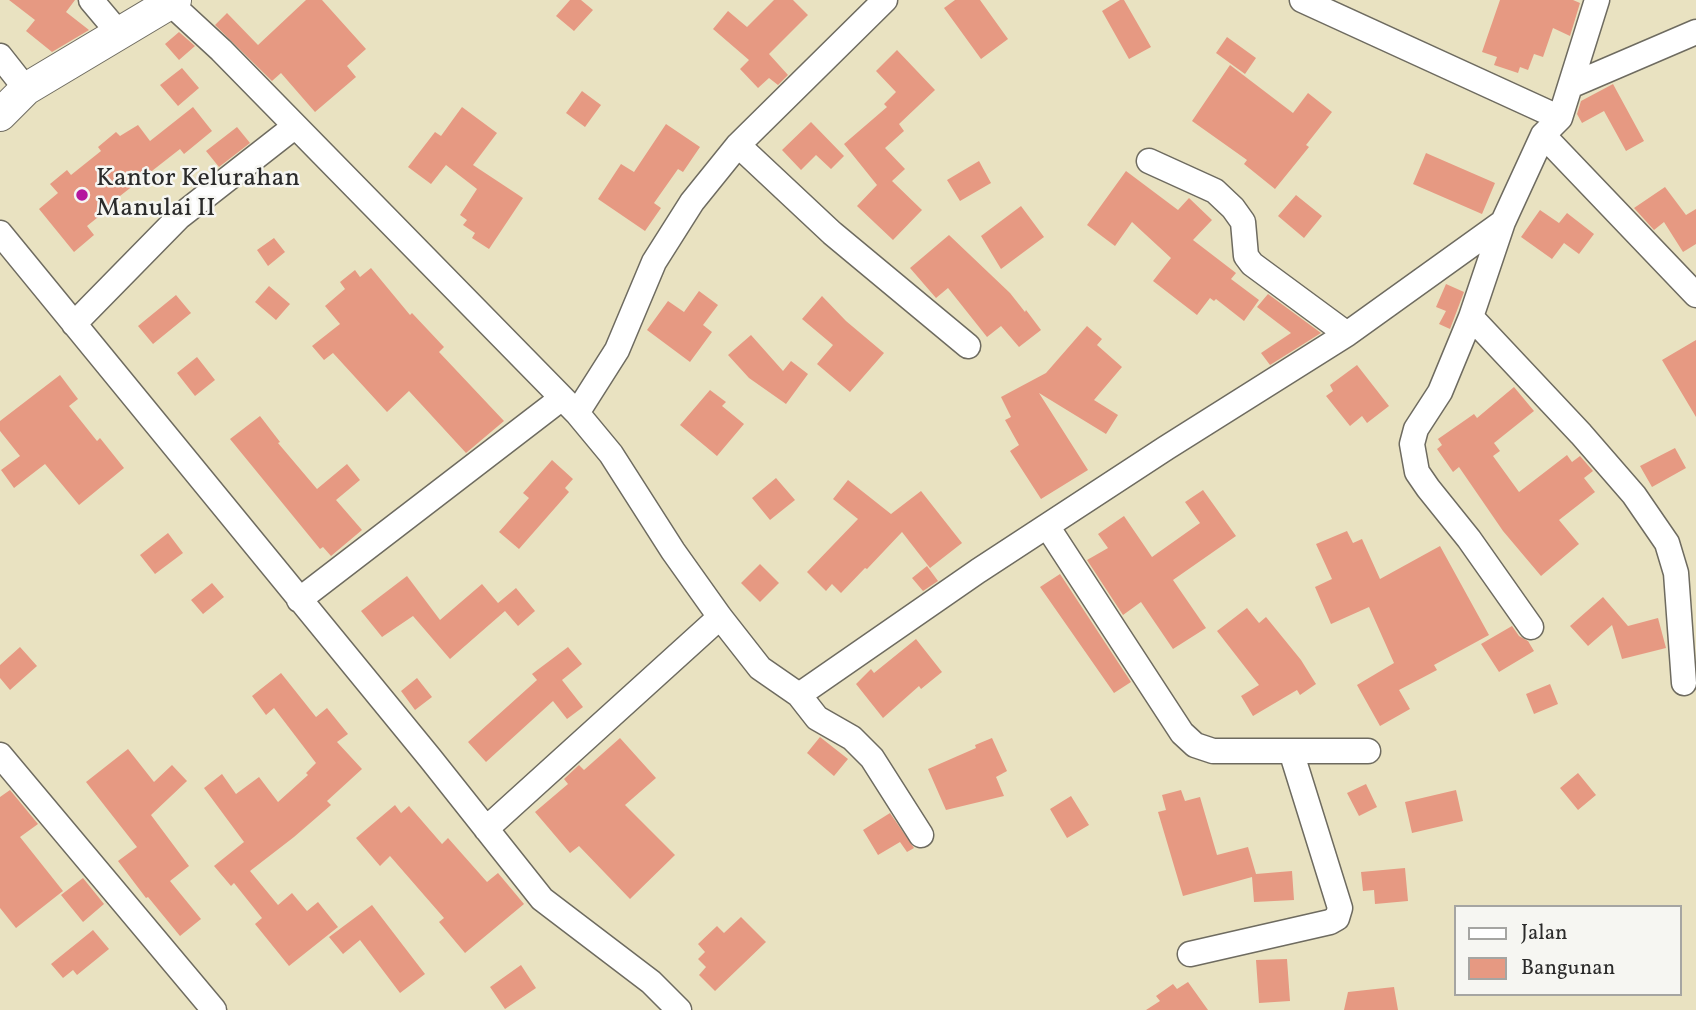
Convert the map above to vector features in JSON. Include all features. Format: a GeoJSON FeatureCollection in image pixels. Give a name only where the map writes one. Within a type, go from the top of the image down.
{"type":"FeatureCollection","features":[{"type":"Feature","properties":{"kind":"main road"},"geometry":{"type":"LineString","coordinates":[[0,116],[26,89],[173,1]]}},
{"type":"Feature","properties":{"kind":"street"},"geometry":{"type":"LineString","coordinates":[[91,0],[118,32]]}},
{"type":"Feature","properties":{"kind":"street"},"geometry":{"type":"LineString","coordinates":[[299,600],[569,406],[617,350],[654,262],[692,202],[738,145],[885,0]]}},
{"type":"Feature","properties":{"kind":"street"},"geometry":{"type":"LineString","coordinates":[[1302,0],[1551,126],[1696,295]]}},
{"type":"Feature","properties":{"kind":"street"},"geometry":{"type":"LineString","coordinates":[[1531,628],[1469,539],[1428,488],[1418,472],[1412,444],[1416,429],[1440,392],[1471,317],[1503,222],[1570,86],[1597,0]]}},
{"type":"Feature","properties":{"kind":"street"},"geometry":{"type":"LineString","coordinates":[[173,1],[569,406],[611,454],[673,551],[760,668],[799,695],[817,718],[852,738],[872,758],[921,835]]}},
{"type":"Feature","properties":{"kind":"street"},"geometry":{"type":"LineString","coordinates":[[1570,86],[1696,32]]}},
{"type":"Feature","properties":{"kind":"street"},"geometry":{"type":"LineString","coordinates":[[0,56],[26,89]]}},
{"type":"Feature","properties":{"kind":"street"},"geometry":{"type":"LineString","coordinates":[[74,324],[179,217],[294,127]]}},
{"type":"Feature","properties":{"kind":"street"},"geometry":{"type":"LineString","coordinates":[[738,145],[832,233],[968,346]]}},
{"type":"Feature","properties":{"kind":"street"},"geometry":{"type":"LineString","coordinates":[[1149,162],[1215,191],[1243,222],[1246,256],[1252,264],[1348,334]]}},
{"type":"Feature","properties":{"kind":"street"},"geometry":{"type":"LineString","coordinates":[[799,695],[1047,526],[1348,334],[1503,222]]}},
{"type":"Feature","properties":{"kind":"street"},"geometry":{"type":"LineString","coordinates":[[0,233],[542,899],[651,982],[679,1010]]}},
{"type":"Feature","properties":{"kind":"street"},"geometry":{"type":"LineString","coordinates":[[1471,317],[1581,433],[1634,495],[1667,543],[1676,573],[1684,682]]}},
{"type":"Feature","properties":{"kind":"street"},"geometry":{"type":"LineString","coordinates":[[1047,526],[1182,733],[1195,745],[1213,751],[1368,751]]}},
{"type":"Feature","properties":{"kind":"street"},"geometry":{"type":"LineString","coordinates":[[486,829],[720,617]]}},
{"type":"Feature","properties":{"kind":"street"},"geometry":{"type":"LineString","coordinates":[[1191,954],[1330,922],[1337,918],[1340,908],[1291,751]]}},
{"type":"Feature","properties":{"kind":"street"},"geometry":{"type":"LineString","coordinates":[[0,755],[214,1010]]}},
{"type":"Feature","properties":{"kind":"building"},"geometry":{"type":"Polygon","coordinates":[[[9,0],[75,0],[66,12],[89,30],[52,52],[26,31],[35,20],[9,0]]]}},
{"type":"Feature","properties":{"kind":"building"},"geometry":{"type":"Polygon","coordinates":[[[306,0],[322,0],[366,49],[347,66],[356,77],[315,112],[281,73],[272,81],[215,25],[227,13],[258,45],[306,0]]]}},
{"type":"Feature","properties":{"kind":"building"},"geometry":{"type":"Polygon","coordinates":[[[570,0],[581,0],[593,10],[574,31],[556,16],[570,0]]]}},
{"type":"Feature","properties":{"kind":"building"},"geometry":{"type":"Polygon","coordinates":[[[774,0],[793,0],[808,15],[769,54],[788,75],[778,85],[769,78],[758,88],[740,69],[749,60],[713,29],[728,11],[747,27],[774,0]]]}},
{"type":"Feature","properties":{"kind":"building"},"geometry":{"type":"Polygon","coordinates":[[[955,0],[980,0],[1008,39],[981,59],[944,8],[955,0]]]}},
{"type":"Feature","properties":{"kind":"building"},"geometry":{"type":"Polygon","coordinates":[[[1124,0],[1151,47],[1129,59],[1102,11],[1124,0]]]}},
{"type":"Feature","properties":{"kind":"building"},"geometry":{"type":"Polygon","coordinates":[[[1500,0],[1573,0],[1580,3],[1570,36],[1553,28],[1543,57],[1534,54],[1528,70],[1520,67],[1518,73],[1494,65],[1497,57],[1482,52],[1500,0]]]}},
{"type":"Feature","properties":{"kind":"building"},"geometry":{"type":"Polygon","coordinates":[[[179,32],[195,46],[179,60],[165,44],[179,32]]]}},
{"type":"Feature","properties":{"kind":"building"},"geometry":{"type":"Polygon","coordinates":[[[1227,37],[1256,58],[1245,74],[1216,53],[1227,37]]]}},
{"type":"Feature","properties":{"kind":"building"},"geometry":{"type":"Polygon","coordinates":[[[897,50],[935,90],[899,124],[904,131],[885,148],[905,169],[892,181],[922,210],[893,240],[857,206],[877,185],[844,144],[887,107],[884,104],[896,92],[876,71],[897,50]]]}},
{"type":"Feature","properties":{"kind":"building"},"geometry":{"type":"Polygon","coordinates":[[[1230,65],[1293,113],[1308,93],[1332,112],[1306,145],[1309,147],[1275,189],[1244,164],[1247,160],[1192,121],[1230,65]]]}},
{"type":"Feature","properties":{"kind":"building"},"geometry":{"type":"Polygon","coordinates":[[[182,68],[199,88],[178,106],[160,85],[182,68]]]}},
{"type":"Feature","properties":{"kind":"building"},"geometry":{"type":"Polygon","coordinates":[[[1613,84],[1644,141],[1626,151],[1604,111],[1582,123],[1577,114],[1581,101],[1613,84]]]}},
{"type":"Feature","properties":{"kind":"building"},"geometry":{"type":"Polygon","coordinates":[[[582,91],[601,105],[585,127],[566,113],[582,91]]]}},
{"type":"Feature","properties":{"kind":"building"},"geometry":{"type":"Polygon","coordinates":[[[193,107],[212,131],[184,154],[180,149],[111,203],[113,205],[87,226],[94,235],[74,252],[39,209],[58,193],[50,184],[67,170],[71,175],[101,151],[98,147],[116,132],[120,136],[138,125],[150,141],[193,107]]]}},
{"type":"Feature","properties":{"kind":"building"},"geometry":{"type":"Polygon","coordinates":[[[462,107],[497,133],[473,165],[523,198],[489,249],[472,238],[475,233],[463,225],[467,220],[460,215],[477,189],[446,165],[431,184],[408,167],[435,132],[441,136],[462,107]]]}},
{"type":"Feature","properties":{"kind":"building"},"geometry":{"type":"Polygon","coordinates":[[[811,122],[844,156],[831,169],[816,155],[801,170],[782,150],[811,122]]]}},
{"type":"Feature","properties":{"kind":"building"},"geometry":{"type":"Polygon","coordinates":[[[666,124],[700,147],[683,172],[678,169],[654,203],[661,208],[645,231],[598,199],[621,164],[634,172],[666,124]]]}},
{"type":"Feature","properties":{"kind":"building"},"geometry":{"type":"Polygon","coordinates":[[[237,127],[250,143],[219,167],[206,151],[237,127]]]}},
{"type":"Feature","properties":{"kind":"building"},"geometry":{"type":"Polygon","coordinates":[[[1426,153],[1495,183],[1482,214],[1413,184],[1426,153]]]}},
{"type":"Feature","properties":{"kind":"building"},"geometry":{"type":"Polygon","coordinates":[[[979,161],[991,183],[960,201],[947,180],[979,161]]]}},
{"type":"Feature","properties":{"kind":"building"},"geometry":{"type":"Polygon","coordinates":[[[1126,171],[1178,210],[1189,198],[1212,220],[1193,240],[1236,273],[1231,279],[1259,300],[1244,321],[1216,299],[1214,301],[1210,298],[1197,315],[1153,281],[1171,258],[1132,222],[1115,246],[1087,225],[1126,171]]]}},
{"type":"Feature","properties":{"kind":"building"},"geometry":{"type":"Polygon","coordinates":[[[1665,187],[1686,215],[1696,209],[1696,244],[1683,252],[1664,222],[1654,230],[1634,208],[1665,187]]]}},
{"type":"Feature","properties":{"kind":"building"},"geometry":{"type":"Polygon","coordinates":[[[1296,195],[1322,216],[1304,238],[1278,216],[1296,195]]]}},
{"type":"Feature","properties":{"kind":"building"},"geometry":{"type":"Polygon","coordinates":[[[1021,206],[1044,237],[1001,269],[981,236],[1021,206]]]}},
{"type":"Feature","properties":{"kind":"building"},"geometry":{"type":"Polygon","coordinates":[[[1540,210],[1559,223],[1567,213],[1594,234],[1579,254],[1564,243],[1552,259],[1521,237],[1540,210]]]}},
{"type":"Feature","properties":{"kind":"building"},"geometry":{"type":"Polygon","coordinates":[[[949,235],[1010,293],[1041,330],[1019,347],[1001,326],[987,337],[948,288],[936,298],[910,268],[949,235]]]}},
{"type":"Feature","properties":{"kind":"building"},"geometry":{"type":"Polygon","coordinates":[[[274,238],[285,252],[268,266],[257,250],[274,238]]]}},
{"type":"Feature","properties":{"kind":"building"},"geometry":{"type":"Polygon","coordinates":[[[371,268],[410,315],[412,313],[444,347],[439,352],[504,421],[466,453],[409,391],[387,412],[333,353],[324,360],[312,346],[340,324],[325,306],[345,289],[340,282],[355,270],[360,277],[371,268]]]}},
{"type":"Feature","properties":{"kind":"building"},"geometry":{"type":"Polygon","coordinates":[[[1446,284],[1464,292],[1450,329],[1439,324],[1446,311],[1436,307],[1446,284]]]}},
{"type":"Feature","properties":{"kind":"building"},"geometry":{"type":"Polygon","coordinates":[[[269,286],[290,304],[276,320],[255,302],[269,286]]]}},
{"type":"Feature","properties":{"kind":"building"},"geometry":{"type":"Polygon","coordinates":[[[699,291],[718,305],[703,325],[712,332],[690,362],[647,330],[668,301],[684,312],[699,291]]]}},
{"type":"Feature","properties":{"kind":"building"},"geometry":{"type":"Polygon","coordinates":[[[1268,294],[1321,333],[1270,365],[1261,353],[1291,333],[1257,307],[1268,294]]]}},
{"type":"Feature","properties":{"kind":"building"},"geometry":{"type":"Polygon","coordinates":[[[176,295],[191,313],[153,344],[138,326],[176,295]]]}},
{"type":"Feature","properties":{"kind":"building"},"geometry":{"type":"Polygon","coordinates":[[[822,296],[846,321],[884,353],[850,392],[817,364],[833,345],[802,319],[822,296]]]}},
{"type":"Feature","properties":{"kind":"building"},"geometry":{"type":"Polygon","coordinates":[[[1087,326],[1102,339],[1097,345],[1122,367],[1094,400],[1118,415],[1106,434],[1039,393],[1088,470],[1041,499],[1010,451],[1019,445],[1005,420],[1011,417],[1001,397],[1046,373],[1087,326]]]}},
{"type":"Feature","properties":{"kind":"building"},"geometry":{"type":"Polygon","coordinates":[[[751,335],[783,371],[791,361],[808,374],[786,404],[749,378],[728,355],[751,335]]]}},
{"type":"Feature","properties":{"kind":"building"},"geometry":{"type":"Polygon","coordinates":[[[1696,340],[1696,417],[1662,360],[1696,340]]]}},
{"type":"Feature","properties":{"kind":"building"},"geometry":{"type":"Polygon","coordinates":[[[197,357],[215,380],[195,396],[177,373],[197,357]]]}},
{"type":"Feature","properties":{"kind":"building"},"geometry":{"type":"Polygon","coordinates":[[[1357,365],[1389,406],[1367,423],[1362,416],[1350,426],[1326,396],[1333,391],[1330,385],[1357,365]]]}},
{"type":"Feature","properties":{"kind":"building"},"geometry":{"type":"Polygon","coordinates":[[[60,375],[78,399],[69,406],[97,441],[100,438],[124,468],[79,505],[45,464],[14,488],[1,470],[20,456],[0,431],[0,421],[60,375]]]}},
{"type":"Feature","properties":{"kind":"building"},"geometry":{"type":"Polygon","coordinates":[[[1514,387],[1534,411],[1494,443],[1500,451],[1493,456],[1519,492],[1567,455],[1572,462],[1580,456],[1593,471],[1584,478],[1595,492],[1559,520],[1579,544],[1541,576],[1503,531],[1459,467],[1453,472],[1437,449],[1442,445],[1438,439],[1474,414],[1477,418],[1514,387]]]}},
{"type":"Feature","properties":{"kind":"building"},"geometry":{"type":"Polygon","coordinates":[[[710,390],[726,402],[722,406],[744,424],[717,456],[680,425],[710,390]]]}},
{"type":"Feature","properties":{"kind":"building"},"geometry":{"type":"Polygon","coordinates":[[[260,416],[280,442],[278,443],[317,489],[347,464],[360,480],[336,500],[362,530],[331,556],[323,547],[320,549],[230,439],[260,416]]]}},
{"type":"Feature","properties":{"kind":"building"},"geometry":{"type":"Polygon","coordinates":[[[1675,448],[1686,468],[1652,487],[1640,466],[1675,448]]]}},
{"type":"Feature","properties":{"kind":"building"},"geometry":{"type":"Polygon","coordinates":[[[552,460],[573,479],[565,488],[569,492],[519,549],[499,532],[529,498],[523,493],[552,460]]]}},
{"type":"Feature","properties":{"kind":"building"},"geometry":{"type":"Polygon","coordinates":[[[776,478],[795,500],[770,520],[752,498],[776,478]]]}},
{"type":"Feature","properties":{"kind":"building"},"geometry":{"type":"Polygon","coordinates":[[[848,480],[891,514],[921,491],[962,543],[930,568],[902,532],[841,593],[832,584],[826,591],[807,572],[858,519],[833,499],[848,480]]]}},
{"type":"Feature","properties":{"kind":"building"},"geometry":{"type":"Polygon","coordinates":[[[1203,490],[1236,536],[1173,580],[1206,628],[1173,649],[1141,602],[1123,615],[1087,560],[1108,548],[1098,534],[1124,516],[1152,557],[1200,523],[1185,502],[1203,490]]]}},
{"type":"Feature","properties":{"kind":"building"},"geometry":{"type":"Polygon","coordinates":[[[1347,531],[1353,543],[1362,539],[1380,579],[1440,546],[1489,635],[1434,665],[1437,670],[1399,690],[1410,709],[1380,726],[1357,685],[1394,663],[1369,607],[1331,624],[1315,587],[1332,579],[1316,544],[1347,531]]]}},
{"type":"Feature","properties":{"kind":"building"},"geometry":{"type":"Polygon","coordinates":[[[168,533],[183,553],[155,574],[140,555],[168,533]]]}},
{"type":"Feature","properties":{"kind":"building"},"geometry":{"type":"Polygon","coordinates":[[[760,564],[779,583],[760,602],[741,583],[760,564]]]}},
{"type":"Feature","properties":{"kind":"building"},"geometry":{"type":"Polygon","coordinates":[[[927,566],[938,581],[923,591],[912,578],[927,566]]]}},
{"type":"Feature","properties":{"kind":"building"},"geometry":{"type":"Polygon","coordinates":[[[1060,574],[1131,682],[1114,693],[1040,587],[1060,574]]]}},
{"type":"Feature","properties":{"kind":"building"},"geometry":{"type":"Polygon","coordinates":[[[407,576],[440,620],[482,584],[498,603],[516,588],[535,611],[518,626],[505,611],[450,659],[413,616],[382,637],[361,611],[407,576]]]}},
{"type":"Feature","properties":{"kind":"building"},"geometry":{"type":"Polygon","coordinates":[[[212,583],[224,597],[203,614],[191,600],[212,583]]]}},
{"type":"Feature","properties":{"kind":"building"},"geometry":{"type":"Polygon","coordinates":[[[1603,597],[1628,626],[1658,618],[1666,648],[1622,659],[1612,625],[1588,646],[1570,626],[1603,597]]]}},
{"type":"Feature","properties":{"kind":"building"},"geometry":{"type":"Polygon","coordinates":[[[1247,608],[1259,623],[1266,617],[1301,660],[1316,684],[1300,695],[1297,690],[1253,716],[1241,696],[1259,685],[1217,631],[1247,608]]]}},
{"type":"Feature","properties":{"kind":"building"},"geometry":{"type":"Polygon","coordinates":[[[1512,626],[1519,636],[1528,641],[1534,651],[1499,672],[1481,644],[1512,626]]]}},
{"type":"Feature","properties":{"kind":"building"},"geometry":{"type":"Polygon","coordinates":[[[916,639],[942,672],[921,689],[919,686],[883,718],[856,684],[871,669],[874,673],[916,639]]]}},
{"type":"Feature","properties":{"kind":"building"},"geometry":{"type":"Polygon","coordinates":[[[20,647],[37,666],[10,690],[0,678],[0,665],[20,647]]]}},
{"type":"Feature","properties":{"kind":"building"},"geometry":{"type":"Polygon","coordinates":[[[568,647],[582,664],[562,680],[583,707],[567,719],[553,701],[486,762],[468,742],[537,680],[532,674],[568,647]]]}},
{"type":"Feature","properties":{"kind":"building"},"geometry":{"type":"Polygon","coordinates":[[[281,673],[316,717],[327,708],[348,734],[337,742],[362,769],[327,801],[331,805],[250,871],[278,905],[292,893],[307,911],[318,902],[338,927],[289,966],[255,924],[262,918],[234,883],[231,886],[214,866],[244,842],[204,788],[222,774],[236,794],[259,777],[278,802],[308,775],[306,773],[316,763],[274,708],[266,715],[252,696],[281,673]]]}},
{"type":"Feature","properties":{"kind":"building"},"geometry":{"type":"Polygon","coordinates":[[[417,678],[432,697],[415,710],[401,691],[417,678]]]}},
{"type":"Feature","properties":{"kind":"building"},"geometry":{"type":"Polygon","coordinates":[[[1550,684],[1558,704],[1534,714],[1526,694],[1550,684]]]}},
{"type":"Feature","properties":{"kind":"building"},"geometry":{"type":"Polygon","coordinates":[[[820,737],[848,759],[834,776],[807,753],[820,737]]]}},
{"type":"Feature","properties":{"kind":"building"},"geometry":{"type":"Polygon","coordinates":[[[620,738],[656,778],[625,805],[675,855],[630,899],[579,846],[570,853],[535,812],[568,784],[564,779],[579,765],[584,770],[620,738]]]}},
{"type":"Feature","properties":{"kind":"building"},"geometry":{"type":"Polygon","coordinates":[[[992,738],[1007,771],[996,777],[1004,796],[946,810],[928,769],[992,738]]]}},
{"type":"Feature","properties":{"kind":"building"},"geometry":{"type":"Polygon","coordinates":[[[128,749],[154,782],[172,765],[187,781],[151,815],[189,866],[170,881],[201,919],[180,936],[118,861],[137,847],[86,782],[128,749]]]}},
{"type":"Feature","properties":{"kind":"building"},"geometry":{"type":"Polygon","coordinates":[[[1578,773],[1596,795],[1578,810],[1560,788],[1578,773]]]}},
{"type":"Feature","properties":{"kind":"building"},"geometry":{"type":"Polygon","coordinates":[[[1366,784],[1377,807],[1359,816],[1347,793],[1366,784]]]}},
{"type":"Feature","properties":{"kind":"building"},"geometry":{"type":"Polygon","coordinates":[[[10,790],[38,824],[20,837],[63,891],[16,928],[0,908],[0,797],[10,790]]]}},
{"type":"Feature","properties":{"kind":"building"},"geometry":{"type":"Polygon","coordinates":[[[1181,790],[1185,801],[1200,797],[1217,855],[1248,847],[1256,874],[1292,871],[1294,900],[1254,902],[1252,877],[1183,896],[1158,812],[1166,810],[1162,795],[1181,790]]]}},
{"type":"Feature","properties":{"kind":"building"},"geometry":{"type":"Polygon","coordinates":[[[1456,790],[1463,821],[1412,833],[1405,802],[1456,790]]]}},
{"type":"Feature","properties":{"kind":"building"},"geometry":{"type":"Polygon","coordinates":[[[1071,796],[1089,825],[1067,838],[1050,809],[1071,796]]]}},
{"type":"Feature","properties":{"kind":"building"},"geometry":{"type":"Polygon","coordinates":[[[395,805],[401,813],[409,806],[442,844],[448,838],[487,882],[498,873],[524,904],[465,953],[439,922],[444,918],[390,856],[380,866],[356,838],[395,805]]]}},
{"type":"Feature","properties":{"kind":"building"},"geometry":{"type":"Polygon","coordinates":[[[890,813],[914,848],[907,852],[900,842],[878,855],[863,830],[890,813]]]}},
{"type":"Feature","properties":{"kind":"building"},"geometry":{"type":"Polygon","coordinates":[[[1405,868],[1408,901],[1375,904],[1374,890],[1363,891],[1361,872],[1405,868]]]}},
{"type":"Feature","properties":{"kind":"building"},"geometry":{"type":"Polygon","coordinates":[[[83,878],[104,904],[83,922],[61,895],[83,878]]]}},
{"type":"Feature","properties":{"kind":"building"},"geometry":{"type":"Polygon","coordinates":[[[372,905],[425,974],[400,993],[360,940],[343,954],[329,937],[372,905]]]}},
{"type":"Feature","properties":{"kind":"building"},"geometry":{"type":"Polygon","coordinates":[[[741,917],[766,942],[715,991],[699,975],[706,967],[698,959],[705,952],[698,944],[717,926],[724,933],[741,917]]]}},
{"type":"Feature","properties":{"kind":"building"},"geometry":{"type":"Polygon","coordinates":[[[93,930],[109,949],[77,975],[73,970],[63,978],[51,964],[93,930]]]}},
{"type":"Feature","properties":{"kind":"building"},"geometry":{"type":"Polygon","coordinates":[[[1287,959],[1290,1001],[1259,1003],[1256,960],[1287,959]]]}},
{"type":"Feature","properties":{"kind":"building"},"geometry":{"type":"Polygon","coordinates":[[[521,965],[536,988],[505,1009],[490,987],[521,965]]]}},
{"type":"Feature","properties":{"kind":"building"},"geometry":{"type":"Polygon","coordinates":[[[1188,982],[1208,1010],[1146,1010],[1160,1001],[1156,996],[1173,984],[1177,989],[1188,982]]]}},
{"type":"Feature","properties":{"kind":"building"},"geometry":{"type":"Polygon","coordinates":[[[1394,987],[1398,1010],[1344,1010],[1348,992],[1394,987]]]}},
{"type":"Feature","properties":{"kind":"place","name":"Kantor Kelurahan Manulai II"},"geometry":{"type":"Point","coordinates":[82,195]}}]}
